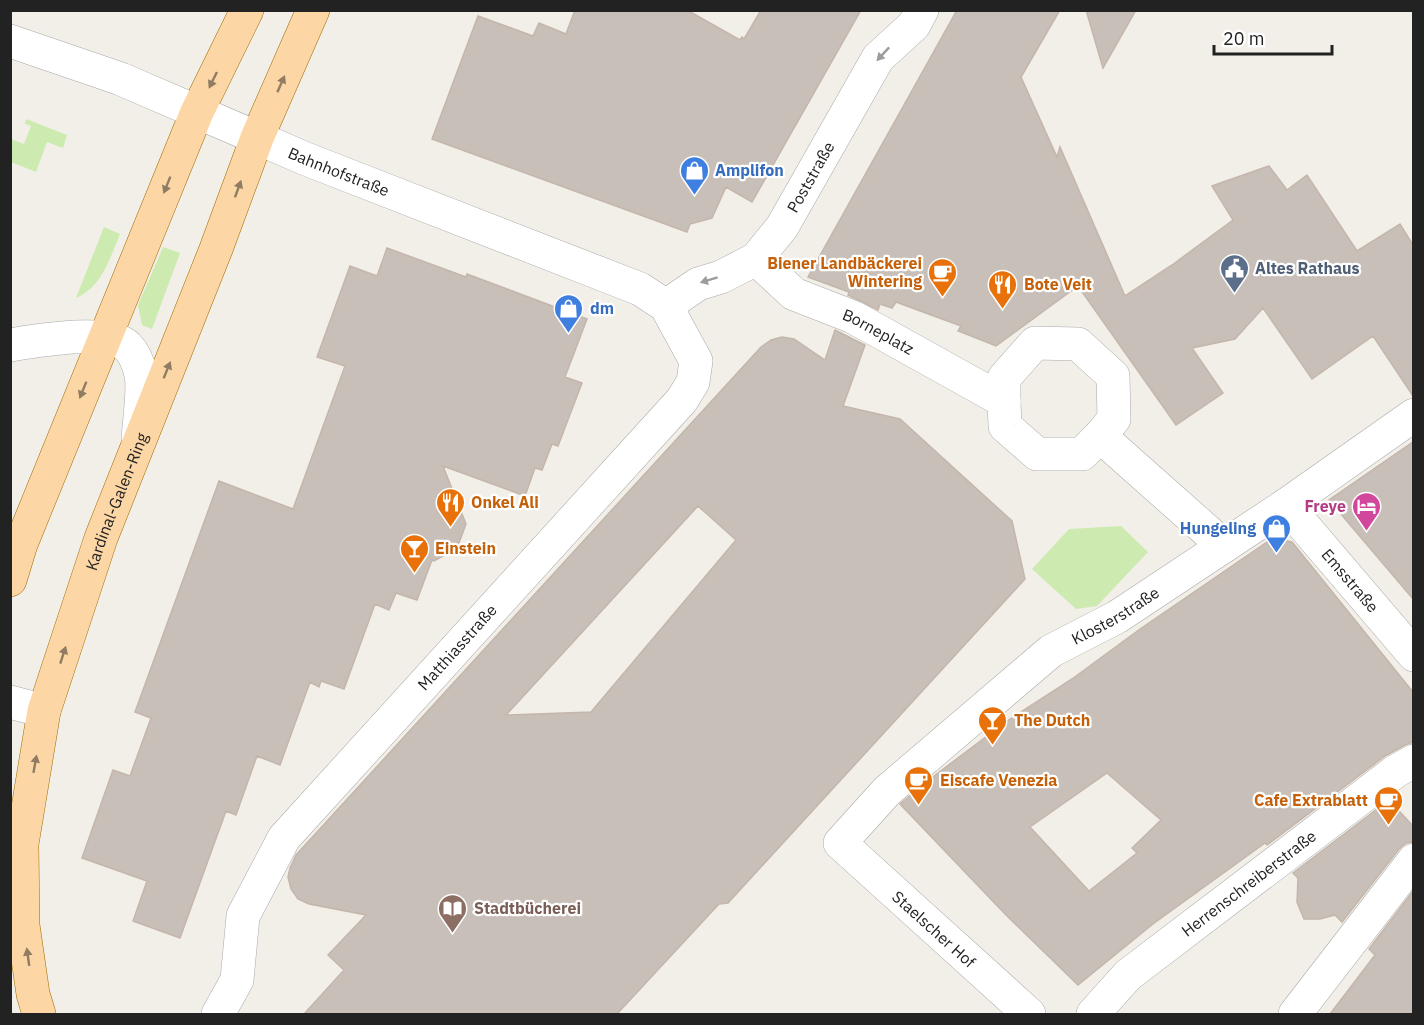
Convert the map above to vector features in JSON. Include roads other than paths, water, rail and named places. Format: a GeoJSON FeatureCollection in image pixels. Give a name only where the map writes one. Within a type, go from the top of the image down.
{"type":"FeatureCollection","features":[{"type":"Feature","properties":{"kind":"main road"},"geometry":{"type":"LineString","coordinates":[[10,580],[21,544],[197,112],[247,10]]}},
{"type":"Feature","properties":{"kind":"main road","name":"Kardinal-Galen-Ring"},"geometry":{"type":"LineString","coordinates":[[39,1014],[33,994],[24,925],[22,844],[44,711],[101,538],[137,444],[216,249],[257,138],[313,10]]}},
{"type":"Feature","properties":{"kind":"street","name":"Poststraße"},"geometry":{"type":"LineString","coordinates":[[666,306],[698,284],[721,277],[756,259],[782,227],[878,58],[914,25],[922,10]]}},
{"type":"Feature","properties":{"kind":"street","name":"Bahnhofstraße"},"geometry":{"type":"LineString","coordinates":[[10,40],[121,79],[306,159],[640,289],[666,306]]}},
{"type":"Feature","properties":{"kind":"street","name":"Borneplatz"},"geometry":{"type":"LineString","coordinates":[[756,259],[794,294],[853,317],[1004,402]]}},
{"type":"Feature","properties":{"kind":"street","name":"Matthiasstraße"},"geometry":{"type":"LineString","coordinates":[[215,1011],[237,980],[243,916],[284,838],[682,400],[693,382],[696,361],[666,306]]}},
{"type":"Feature","properties":{"kind":"street"},"geometry":{"type":"LineString","coordinates":[[10,345],[105,336],[126,344],[134,356],[141,376],[137,444]]}},
{"type":"Feature","properties":{"kind":"street"},"geometry":{"type":"LineString","coordinates":[[1035,343],[1078,344],[1113,376],[1114,419],[1082,454],[1037,454],[1005,426],[1004,402],[1004,378],[1035,343]]}},
{"type":"Feature","properties":{"kind":"street","name":"Klosterstraße"},"geometry":{"type":"LineString","coordinates":[[840,843],[887,791],[1051,651],[1117,617],[1286,505],[1413,415]]}},
{"type":"Feature","properties":{"kind":"street"},"geometry":{"type":"LineString","coordinates":[[1100,436],[1224,546]]}},
{"type":"Feature","properties":{"kind":"street","name":"Emsstraße"},"geometry":{"type":"LineString","coordinates":[[1286,505],[1413,656]]}},
{"type":"Feature","properties":{"kind":"street"},"geometry":{"type":"LineString","coordinates":[[10,702],[44,711]]}},
{"type":"Feature","properties":{"kind":"street","name":"Herrenschreiberstraße"},"geometry":{"type":"LineString","coordinates":[[1093,1014],[1128,975],[1396,771],[1413,761]]}},
{"type":"Feature","properties":{"kind":"street","name":"Staelscher Hof"},"geometry":{"type":"LineString","coordinates":[[840,843],[1029,1014]]}},
{"type":"Feature","properties":{"kind":"street"},"geometry":{"type":"LineString","coordinates":[[1295,1014],[1413,860]]}},
{"type":"Feature","properties":{"kind":"place","name":"Amplifon"},"geometry":{"type":"Point","coordinates":[694,196]}},
{"type":"Feature","properties":{"kind":"place","name":"Altes Rathaus"},"geometry":{"type":"Point","coordinates":[1234,294]}},
{"type":"Feature","properties":{"kind":"place","name":"Biener Landbäckerei Wintering"},"geometry":{"type":"Point","coordinates":[943,298]}},
{"type":"Feature","properties":{"kind":"place","name":"Bote Veit"},"geometry":{"type":"Point","coordinates":[1003,310]}},
{"type":"Feature","properties":{"kind":"place","name":"dm"},"geometry":{"type":"Point","coordinates":[569,334]}},
{"type":"Feature","properties":{"kind":"place","name":"Onkel Ali"},"geometry":{"type":"Point","coordinates":[450,528]}},
{"type":"Feature","properties":{"kind":"place","name":"Freye"},"geometry":{"type":"Point","coordinates":[1367,532]}},
{"type":"Feature","properties":{"kind":"place","name":"Hungeling"},"geometry":{"type":"Point","coordinates":[1277,554]}},
{"type":"Feature","properties":{"kind":"place","name":"Einstein"},"geometry":{"type":"Point","coordinates":[414,574]}},
{"type":"Feature","properties":{"kind":"place","name":"The Dutch"},"geometry":{"type":"Point","coordinates":[993,746]}},
{"type":"Feature","properties":{"kind":"place","name":"Eiscafe Venezia"},"geometry":{"type":"Point","coordinates":[919,806]}},
{"type":"Feature","properties":{"kind":"place","name":"Cafe Extrablatt"},"geometry":{"type":"Point","coordinates":[1389,826]}},
{"type":"Feature","properties":{"kind":"place","name":"Stadtbücherei"},"geometry":{"type":"Point","coordinates":[453,934]}}]}
